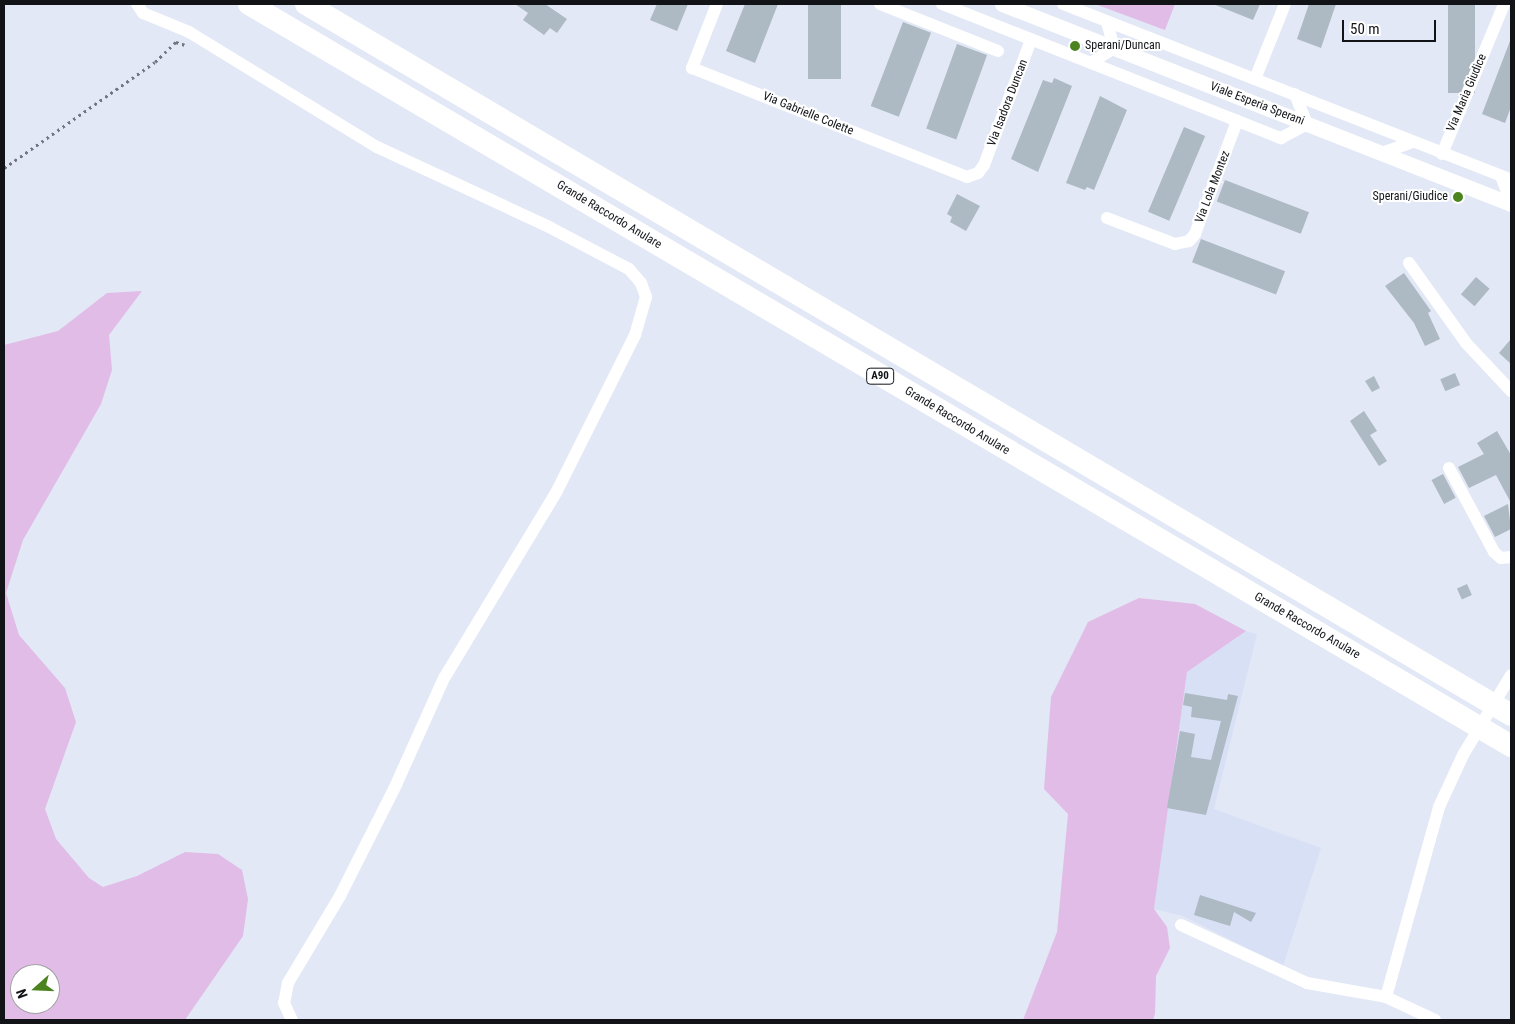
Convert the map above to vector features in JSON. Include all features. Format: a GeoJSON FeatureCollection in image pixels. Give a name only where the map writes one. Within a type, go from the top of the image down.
{"type":"FeatureCollection","features":[{"type":"Feature","properties":{"kind":"highway","name":"Grande Raccordo Anulare"},"geometry":{"type":"LineString","coordinates":[[249,4],[1511,746]]}},
{"type":"Feature","properties":{"kind":"highway","name":"A90"},"geometry":{"type":"LineString","coordinates":[[306,4],[1511,715]]}},
{"type":"Feature","properties":{"kind":"street"},"geometry":{"type":"LineString","coordinates":[[137,4],[143,13],[189,32],[377,146],[549,227],[628,269],[641,283],[646,297],[635,334],[557,491],[444,678],[396,785],[344,888],[288,983],[284,1004],[292,1020]]}},
{"type":"Feature","properties":{"kind":"street","name":"Via Gabrielle Colette"},"geometry":{"type":"LineString","coordinates":[[717,4],[692,68],[963,176],[975,175],[984,165]]}},
{"type":"Feature","properties":{"kind":"street","name":"Viale Esperia Sperani"},"geometry":{"type":"LineString","coordinates":[[942,4],[967,9],[1032,40],[1237,121]]}},
{"type":"Feature","properties":{"kind":"street","name":"Viale Esperia Sperani"},"geometry":{"type":"LineString","coordinates":[[1002,4],[1511,203]]}},
{"type":"Feature","properties":{"kind":"street","name":"Viale Esperia Sperani"},"geometry":{"type":"LineString","coordinates":[[1063,4],[1506,178]]}},
{"type":"Feature","properties":{"kind":"street"},"geometry":{"type":"LineString","coordinates":[[1255,79],[1285,4]]}},
{"type":"Feature","properties":{"kind":"street","name":"Via Maria Giudice"},"geometry":{"type":"LineString","coordinates":[[1442,154],[1504,4]]}},
{"type":"Feature","properties":{"kind":"street"},"geometry":{"type":"LineString","coordinates":[[888,5],[998,51]]}},
{"type":"Feature","properties":{"kind":"street"},"geometry":{"type":"LineString","coordinates":[[1091,63],[1114,48],[1107,22]]}},
{"type":"Feature","properties":{"kind":"street","name":"Via Isadora Duncan"},"geometry":{"type":"LineString","coordinates":[[984,165],[1032,40]]}},
{"type":"Feature","properties":{"kind":"street"},"geometry":{"type":"LineString","coordinates":[[1237,121],[1280,138],[1307,124],[1295,94]]}},
{"type":"Feature","properties":{"kind":"street","name":"Via Lola Montez"},"geometry":{"type":"LineString","coordinates":[[1107,218],[1175,244],[1189,242],[1195,234],[1237,121]]}},
{"type":"Feature","properties":{"kind":"street"},"geometry":{"type":"LineString","coordinates":[[1382,153],[1412,142]]}},
{"type":"Feature","properties":{"kind":"street"},"geometry":{"type":"LineString","coordinates":[[1506,178],[1511,203]]}},
{"type":"Feature","properties":{"kind":"street"},"geometry":{"type":"LineString","coordinates":[[1409,263],[1471,348],[1511,391]]}},
{"type":"Feature","properties":{"kind":"street"},"geometry":{"type":"LineString","coordinates":[[1449,468],[1494,552],[1502,558],[1511,557]]}},
{"type":"Feature","properties":{"kind":"street"},"geometry":{"type":"LineString","coordinates":[[1386,997],[1432,828],[1463,754],[1511,675]]}},
{"type":"Feature","properties":{"kind":"street"},"geometry":{"type":"LineString","coordinates":[[1181,925],[1307,983],[1386,997],[1435,1020]]}},
{"type":"Feature","properties":{"kind":"path"},"geometry":{"type":"LineString","coordinates":[[4,168],[155,62],[176,42],[193,48]]}},
{"type":"Feature","properties":{"kind":"shaded area"},"geometry":{"type":"Polygon","coordinates":[[[1095,4],[1175,4],[1165,30],[1095,4]]]}},
{"type":"Feature","properties":{"kind":"shaded area"},"geometry":{"type":"Polygon","coordinates":[[[142,291],[109,335],[112,370],[101,404],[23,540],[6,593],[19,635],[65,688],[76,722],[45,809],[56,839],[89,878],[103,887],[137,876],[185,852],[218,854],[242,870],[248,899],[243,936],[185,1020],[4,1020],[4,345],[58,331],[107,293],[142,291]]]}},
{"type":"Feature","properties":{"kind":"shaded area"},"geometry":{"type":"Polygon","coordinates":[[[1139,598],[1195,604],[1246,631],[1187,672],[1154,909],[1167,927],[1170,948],[1156,976],[1155,1014],[1153,1020],[1023,1020],[1057,932],[1068,814],[1044,789],[1051,697],[1088,622],[1139,598]]]}},
{"type":"Feature","properties":{"kind":"shaded area"},"geometry":{"type":"Polygon","coordinates":[[[1246,631],[1257,634],[1214,809],[1321,848],[1283,966],[1183,916],[1154,909],[1187,672],[1246,631]]]}},
{"type":"Feature","properties":{"kind":"building"},"geometry":{"type":"Polygon","coordinates":[[[515,4],[545,4],[567,19],[557,33],[550,28],[544,35],[523,20],[528,13],[515,4]]]}},
{"type":"Feature","properties":{"kind":"building"},"geometry":{"type":"Polygon","coordinates":[[[657,4],[688,4],[677,31],[650,20],[657,4]]]}},
{"type":"Feature","properties":{"kind":"building"},"geometry":{"type":"Polygon","coordinates":[[[745,4],[778,4],[755,63],[726,51],[745,4]]]}},
{"type":"Feature","properties":{"kind":"building"},"geometry":{"type":"Polygon","coordinates":[[[808,4],[841,4],[841,79],[808,79],[808,4]]]}},
{"type":"Feature","properties":{"kind":"building"},"geometry":{"type":"Polygon","coordinates":[[[1213,4],[1260,4],[1253,20],[1213,4]]]}},
{"type":"Feature","properties":{"kind":"building"},"geometry":{"type":"Polygon","coordinates":[[[1309,4],[1336,4],[1321,48],[1297,39],[1309,4]]]}},
{"type":"Feature","properties":{"kind":"building"},"geometry":{"type":"Polygon","coordinates":[[[1448,4],[1475,4],[1475,93],[1448,93],[1448,4]]]}},
{"type":"Feature","properties":{"kind":"building"},"geometry":{"type":"Polygon","coordinates":[[[903,22],[931,33],[899,117],[871,106],[903,22]]]}},
{"type":"Feature","properties":{"kind":"building"},"geometry":{"type":"Polygon","coordinates":[[[1510,41],[1511,107],[1505,123],[1482,114],[1510,41]]]}},
{"type":"Feature","properties":{"kind":"building"},"geometry":{"type":"Polygon","coordinates":[[[957,44],[987,55],[956,140],[926,129],[957,44]]]}},
{"type":"Feature","properties":{"kind":"building"},"geometry":{"type":"Polygon","coordinates":[[[1054,78],[1072,86],[1038,172],[1011,159],[1043,80],[1052,83],[1054,78]]]}},
{"type":"Feature","properties":{"kind":"building"},"geometry":{"type":"Polygon","coordinates":[[[1100,96],[1127,110],[1094,190],[1087,187],[1085,190],[1066,183],[1100,96]]]}},
{"type":"Feature","properties":{"kind":"building"},"geometry":{"type":"Polygon","coordinates":[[[1184,127],[1205,136],[1169,221],[1148,212],[1184,127]]]}},
{"type":"Feature","properties":{"kind":"building"},"geometry":{"type":"Polygon","coordinates":[[[1225,180],[1309,212],[1301,234],[1217,201],[1225,180]]]}},
{"type":"Feature","properties":{"kind":"building"},"geometry":{"type":"Polygon","coordinates":[[[957,194],[980,206],[966,231],[950,222],[952,217],[947,214],[957,194]]]}},
{"type":"Feature","properties":{"kind":"building"},"geometry":{"type":"Polygon","coordinates":[[[1201,239],[1285,271],[1276,295],[1192,262],[1201,239]]]}},
{"type":"Feature","properties":{"kind":"building"},"geometry":{"type":"Polygon","coordinates":[[[1404,273],[1431,311],[1428,313],[1440,339],[1425,346],[1414,323],[1385,286],[1404,273]]]}},
{"type":"Feature","properties":{"kind":"building"},"geometry":{"type":"Polygon","coordinates":[[[1476,277],[1490,289],[1474,306],[1461,294],[1476,277]]]}},
{"type":"Feature","properties":{"kind":"building"},"geometry":{"type":"Polygon","coordinates":[[[1511,339],[1511,364],[1499,353],[1511,339]]]}},
{"type":"Feature","properties":{"kind":"building"},"geometry":{"type":"Polygon","coordinates":[[[1455,373],[1460,385],[1445,391],[1440,379],[1455,373]]]}},
{"type":"Feature","properties":{"kind":"building"},"geometry":{"type":"Polygon","coordinates":[[[1374,376],[1380,388],[1372,392],[1365,381],[1374,376]]]}},
{"type":"Feature","properties":{"kind":"building"},"geometry":{"type":"Polygon","coordinates":[[[1364,411],[1377,431],[1370,435],[1387,461],[1379,466],[1350,421],[1364,411]]]}},
{"type":"Feature","properties":{"kind":"building"},"geometry":{"type":"Polygon","coordinates":[[[1497,431],[1511,455],[1511,503],[1496,475],[1469,488],[1458,467],[1484,454],[1477,443],[1497,431]]]}},
{"type":"Feature","properties":{"kind":"building"},"geometry":{"type":"Polygon","coordinates":[[[1443,474],[1456,498],[1444,504],[1432,480],[1443,474]]]}},
{"type":"Feature","properties":{"kind":"building"},"geometry":{"type":"Polygon","coordinates":[[[1508,504],[1511,529],[1495,537],[1484,516],[1508,504]]]}},
{"type":"Feature","properties":{"kind":"building"},"geometry":{"type":"Polygon","coordinates":[[[1467,584],[1472,595],[1462,599],[1457,588],[1467,584]]]}},
{"type":"Feature","properties":{"kind":"building"},"geometry":{"type":"Polygon","coordinates":[[[1185,693],[1227,700],[1228,694],[1238,696],[1206,815],[1167,808],[1180,731],[1195,734],[1191,757],[1211,760],[1221,721],[1191,717],[1192,707],[1183,705],[1185,693]]]}},
{"type":"Feature","properties":{"kind":"building"},"geometry":{"type":"Polygon","coordinates":[[[1200,895],[1256,913],[1251,922],[1234,912],[1230,926],[1194,915],[1200,895]]]}},
{"type":"Feature","properties":{"kind":"place","name":"Sperani/Duncan"},"geometry":{"type":"Point","coordinates":[1075,46]}},
{"type":"Feature","properties":{"kind":"place","name":"Sperani/Giudice"},"geometry":{"type":"Point","coordinates":[1458,197]}}]}
